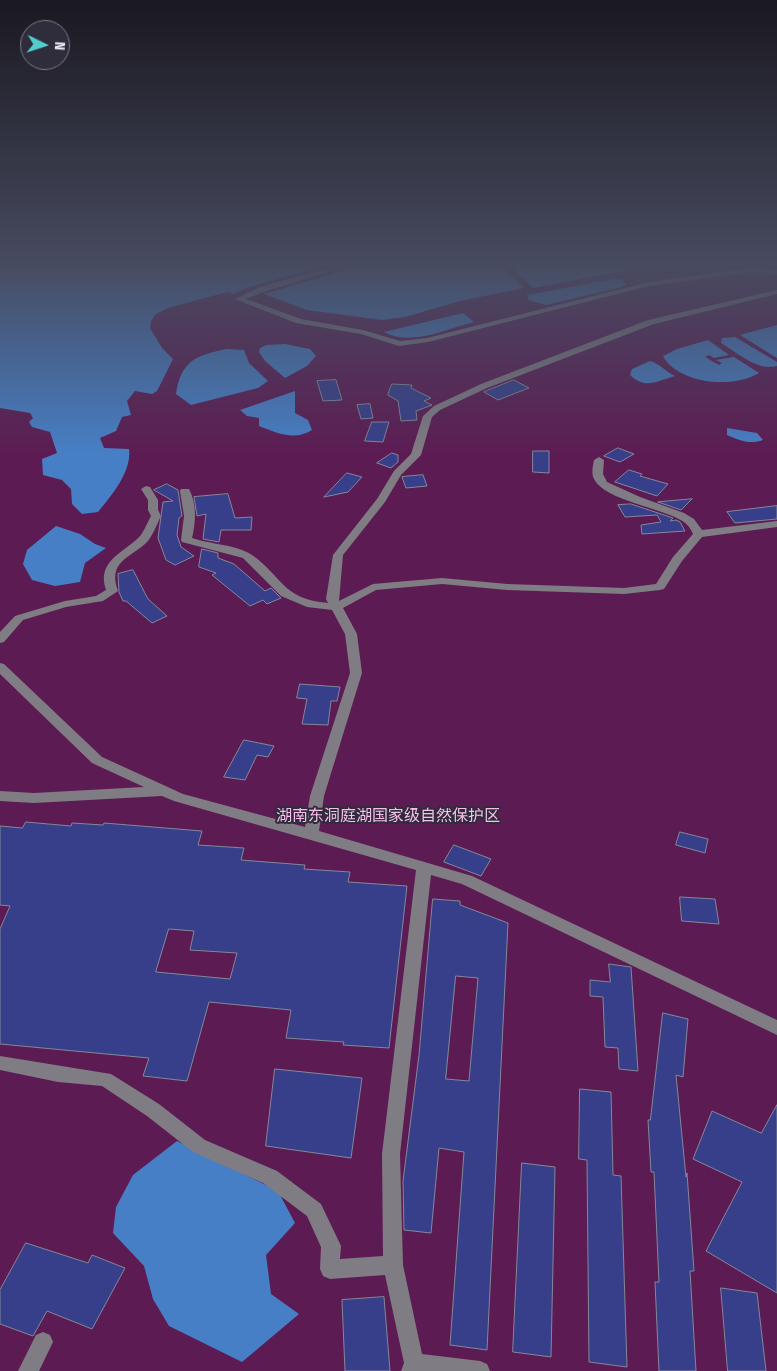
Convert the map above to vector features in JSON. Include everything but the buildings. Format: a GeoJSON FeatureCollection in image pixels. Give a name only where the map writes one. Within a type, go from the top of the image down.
{"type":"FeatureCollection","features":[{"type":"Feature","properties":{"kind":"street"},"geometry":{"type":"LineString","coordinates":[[334,327],[364,332],[399,344],[428,340],[475,327]]}},
{"type":"Feature","properties":{"kind":"street"},"geometry":{"type":"LineString","coordinates":[[311,834],[317,796],[356,673],[351,634],[332,599],[338,555],[382,500],[397,473],[416,455],[428,416],[437,408],[540,363],[638,327]]}},
{"type":"Feature","properties":{"kind":"street"},"geometry":{"type":"LineString","coordinates":[[599,460],[597,469],[598,479],[608,488],[680,515],[690,522],[699,534]]}},
{"type":"Feature","properties":{"kind":"street"},"geometry":{"type":"LineString","coordinates":[[0,639],[19,618],[65,604],[99,599],[112,592],[108,579],[114,565],[127,551],[142,541],[156,516],[153,510],[153,500],[146,489]]}},
{"type":"Feature","properties":{"kind":"street"},"geometry":{"type":"LineString","coordinates":[[185,491],[190,512],[190,524],[186,540],[247,556],[285,594],[311,605],[336,606],[373,587],[442,581],[507,587],[624,591],[660,587],[677,558],[699,534],[777,524]]}},
{"type":"Feature","properties":{"kind":"street"},"geometry":{"type":"LineString","coordinates":[[0,667],[97,760],[179,798],[311,834],[467,880],[777,1028]]}},
{"type":"Feature","properties":{"kind":"street"},"geometry":{"type":"LineString","coordinates":[[0,796],[34,798],[164,791]]}},
{"type":"Feature","properties":{"kind":"street"},"geometry":{"type":"LineString","coordinates":[[424,868],[391,1154],[393,1265],[412,1367],[480,1371]]}},
{"type":"Feature","properties":{"kind":"street"},"geometry":{"type":"LineString","coordinates":[[0,1063],[58,1074],[105,1079],[154,1110],[198,1146],[270,1177],[314,1210],[331,1246],[330,1269],[393,1265]]}},
{"type":"Feature","properties":{"kind":"street"},"geometry":{"type":"LineString","coordinates":[[28,1371],[43,1342]]}},
{"type":"Feature","properties":{"kind":"green space","name":"湖南东洞庭湖国家级自然保护区"},"geometry":{"type":"Polygon","coordinates":[[[0,327],[777,327],[777,1371],[0,1371],[0,327]]]}},
{"type":"Feature","properties":{"kind":"water"},"geometry":{"type":"Polygon","coordinates":[[[0,327],[150,327],[162,348],[173,359],[157,391],[152,394],[135,391],[127,401],[131,415],[122,417],[116,431],[100,438],[104,448],[129,449],[129,457],[120,482],[98,512],[82,514],[72,504],[71,489],[62,480],[43,475],[42,459],[57,453],[50,432],[32,427],[29,422],[33,418],[30,413],[0,408],[0,327]]]}},
{"type":"Feature","properties":{"kind":"water"},"geometry":{"type":"Polygon","coordinates":[[[405,327],[457,327],[429,335],[406,338],[384,332],[405,327]]]}},
{"type":"Feature","properties":{"kind":"water"},"geometry":{"type":"Polygon","coordinates":[[[770,327],[777,327],[777,358],[740,335],[770,327]]]}},
{"type":"Feature","properties":{"kind":"water"},"geometry":{"type":"Polygon","coordinates":[[[735,337],[777,362],[777,366],[770,367],[755,364],[721,343],[722,338],[735,337]]]}},
{"type":"Feature","properties":{"kind":"water"},"geometry":{"type":"Polygon","coordinates":[[[708,340],[729,355],[714,358],[709,355],[705,357],[719,365],[722,363],[716,360],[734,357],[759,373],[735,381],[707,381],[681,373],[670,365],[663,356],[677,349],[708,340]]]}},
{"type":"Feature","properties":{"kind":"water"},"geometry":{"type":"Polygon","coordinates":[[[285,344],[310,349],[316,356],[307,366],[285,378],[265,361],[259,352],[260,348],[266,345],[285,344]]]}},
{"type":"Feature","properties":{"kind":"water"},"geometry":{"type":"Polygon","coordinates":[[[227,349],[244,350],[249,363],[268,381],[258,388],[191,405],[176,394],[178,383],[186,366],[199,357],[227,349]]]}},
{"type":"Feature","properties":{"kind":"water"},"geometry":{"type":"Polygon","coordinates":[[[650,361],[675,376],[657,382],[646,383],[636,380],[630,375],[632,369],[650,361]]]}},
{"type":"Feature","properties":{"kind":"water"},"geometry":{"type":"Polygon","coordinates":[[[295,391],[295,413],[308,420],[312,430],[305,433],[286,435],[272,431],[259,426],[259,418],[247,416],[240,410],[295,391]]]}},
{"type":"Feature","properties":{"kind":"water"},"geometry":{"type":"Polygon","coordinates":[[[727,428],[757,433],[763,440],[749,442],[740,440],[727,435],[727,428]]]}},
{"type":"Feature","properties":{"kind":"water"},"geometry":{"type":"Polygon","coordinates":[[[56,526],[80,534],[95,544],[106,548],[85,563],[80,582],[55,586],[32,580],[23,564],[27,550],[56,526]]]}},
{"type":"Feature","properties":{"kind":"water"},"geometry":{"type":"Polygon","coordinates":[[[177,1141],[278,1191],[295,1223],[266,1255],[271,1294],[299,1314],[242,1362],[169,1326],[153,1299],[144,1266],[113,1233],[116,1207],[133,1175],[177,1141]]]}}]}
